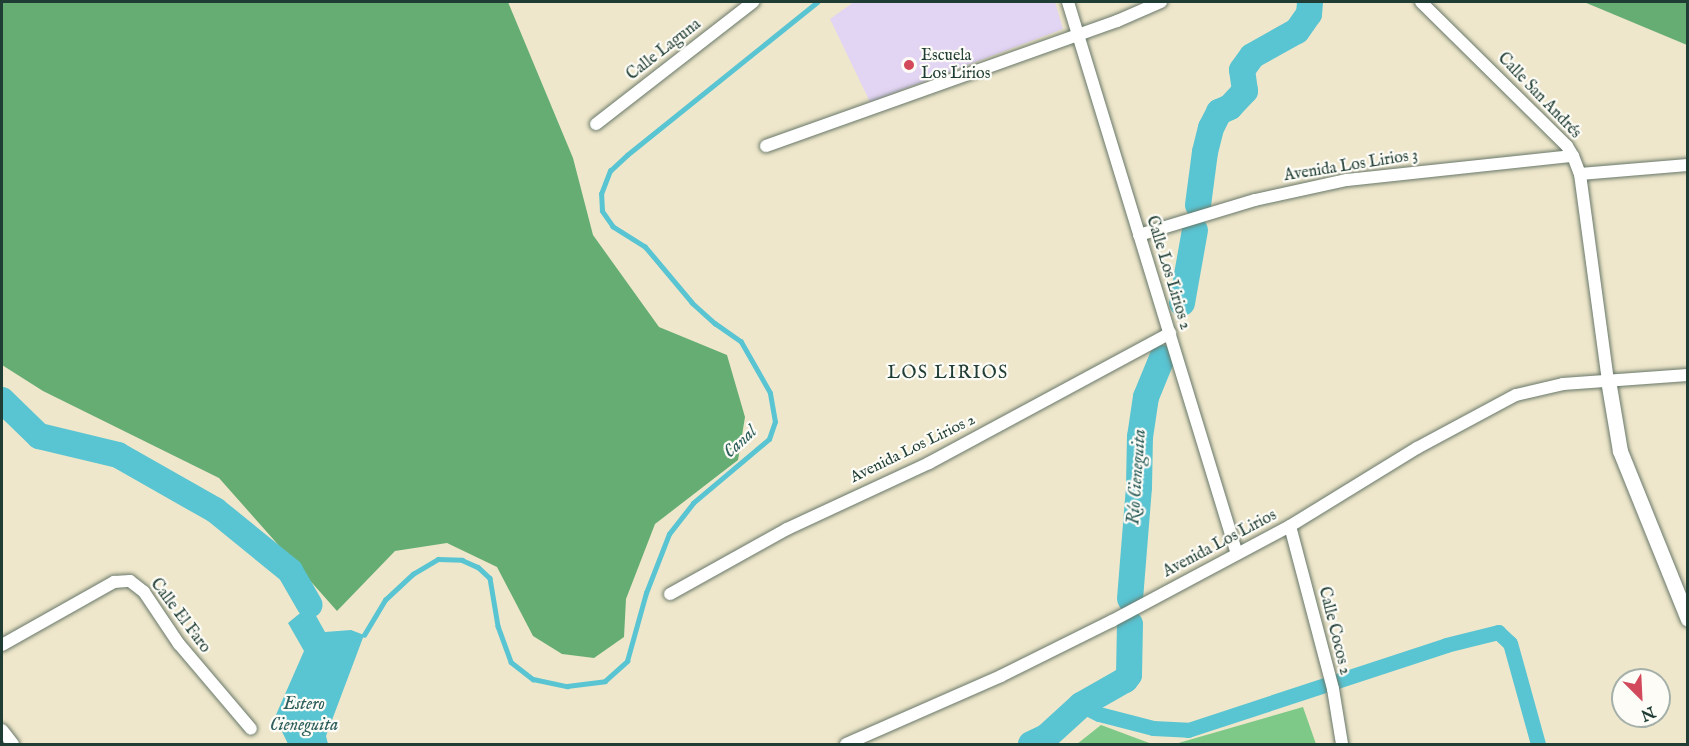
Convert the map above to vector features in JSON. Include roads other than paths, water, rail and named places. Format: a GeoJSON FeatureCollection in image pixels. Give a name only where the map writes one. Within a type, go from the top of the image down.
{"type":"FeatureCollection","features":[{"type":"Feature","properties":{"kind":"street","name":"Calle Laguna"},"geometry":{"type":"LineString","coordinates":[[596,124],[753,2]]}},
{"type":"Feature","properties":{"kind":"street","name":"Calle Los Lirios 2"},"geometry":{"type":"LineString","coordinates":[[1068,2],[1237,554]]}},
{"type":"Feature","properties":{"kind":"street"},"geometry":{"type":"LineString","coordinates":[[766,146],[1117,21],[1161,2]]}},
{"type":"Feature","properties":{"kind":"street","name":"Calle San Andrés"},"geometry":{"type":"LineString","coordinates":[[1421,2],[1568,146],[1574,156],[1580,174],[1608,380]]}},
{"type":"Feature","properties":{"kind":"street","name":"Avenida Los Lirios 3"},"geometry":{"type":"LineString","coordinates":[[1139,235],[1255,200],[1347,180],[1574,156]]}},
{"type":"Feature","properties":{"kind":"street"},"geometry":{"type":"LineString","coordinates":[[1580,174],[1688,165]]}},
{"type":"Feature","properties":{"kind":"street","name":"Avenida Los Lirios 2"},"geometry":{"type":"LineString","coordinates":[[670,594],[787,529],[929,463],[1170,333]]}},
{"type":"Feature","properties":{"kind":"street","name":"Avenida Los Lirios"},"geometry":{"type":"LineString","coordinates":[[846,744],[1064,646],[1290,526],[1417,448],[1486,409],[1516,395],[1563,384],[1688,375]]}},
{"type":"Feature","properties":{"kind":"street"},"geometry":{"type":"LineString","coordinates":[[1608,380],[1620,451],[1688,619]]}},
{"type":"Feature","properties":{"kind":"street","name":"Calle Cocos 2"},"geometry":{"type":"LineString","coordinates":[[1290,526],[1333,689],[1342,744]]}},
{"type":"Feature","properties":{"kind":"street","name":"Calle El Faro"},"geometry":{"type":"LineString","coordinates":[[2,645],[114,582],[130,581],[144,592],[179,644],[251,729]]}},
{"type":"Feature","properties":{"kind":"street"},"geometry":{"type":"LineString","coordinates":[[2,730],[13,744]]}},
{"type":"Feature","properties":{"kind":"water","name":"Estero Cieneguita"},"geometry":{"type":"Polygon","coordinates":[[[310,605],[325,632],[351,630],[364,635],[326,736],[328,744],[288,744],[275,717],[304,651],[288,623],[310,605]]]}},
{"type":"Feature","properties":{"kind":"waterway","name":"Canal"},"geometry":{"type":"LineString","coordinates":[[364,635],[385,600],[413,574],[438,559],[462,560],[478,567],[490,578],[498,626],[511,662],[533,679],[567,686],[605,681],[627,661],[646,593],[669,534],[693,503],[769,439],[775,422],[770,393],[741,342],[715,324],[692,303],[645,247],[613,227],[602,211],[601,194],[610,171],[627,155],[817,2]]}},
{"type":"Feature","properties":{"kind":"waterway","name":"Río Cieneguita"},"geometry":{"type":"LineString","coordinates":[[1198,205],[1205,152],[1211,128],[1219,112],[1230,107],[1245,91],[1242,70],[1252,56],[1297,31],[1309,14],[1310,2]]}},
{"type":"Feature","properties":{"kind":"waterway","name":"Río Cieneguita"},"geometry":{"type":"LineString","coordinates":[[1182,303],[1195,230]]}},
{"type":"Feature","properties":{"kind":"waterway","name":"Río Cieneguita"},"geometry":{"type":"LineString","coordinates":[[1130,599],[1139,487],[1140,437],[1146,397],[1162,358]]}},
{"type":"Feature","properties":{"kind":"waterway","name":"Estero Cieneguita"},"geometry":{"type":"LineString","coordinates":[[2,400],[39,436],[118,455],[215,510],[290,571],[310,605]]}},
{"type":"Feature","properties":{"kind":"waterway","name":"Río Cieneguita"},"geometry":{"type":"LineString","coordinates":[[1031,744],[1046,737],[1081,705],[1125,680],[1129,675],[1130,624]]}},
{"type":"Feature","properties":{"kind":"waterway"},"geometry":{"type":"LineString","coordinates":[[1081,705],[1099,714],[1153,728],[1188,730],[1446,645],[1498,632],[1510,643],[1538,744]]}},
{"type":"Feature","properties":{"kind":"place","name":"Escuela Los Lirios"},"geometry":{"type":"Point","coordinates":[909,65]}},
{"type":"Feature","properties":{"kind":"district","name":"LOS LIRIOS"},"geometry":{"type":"Point","coordinates":[948,374]}}]}
